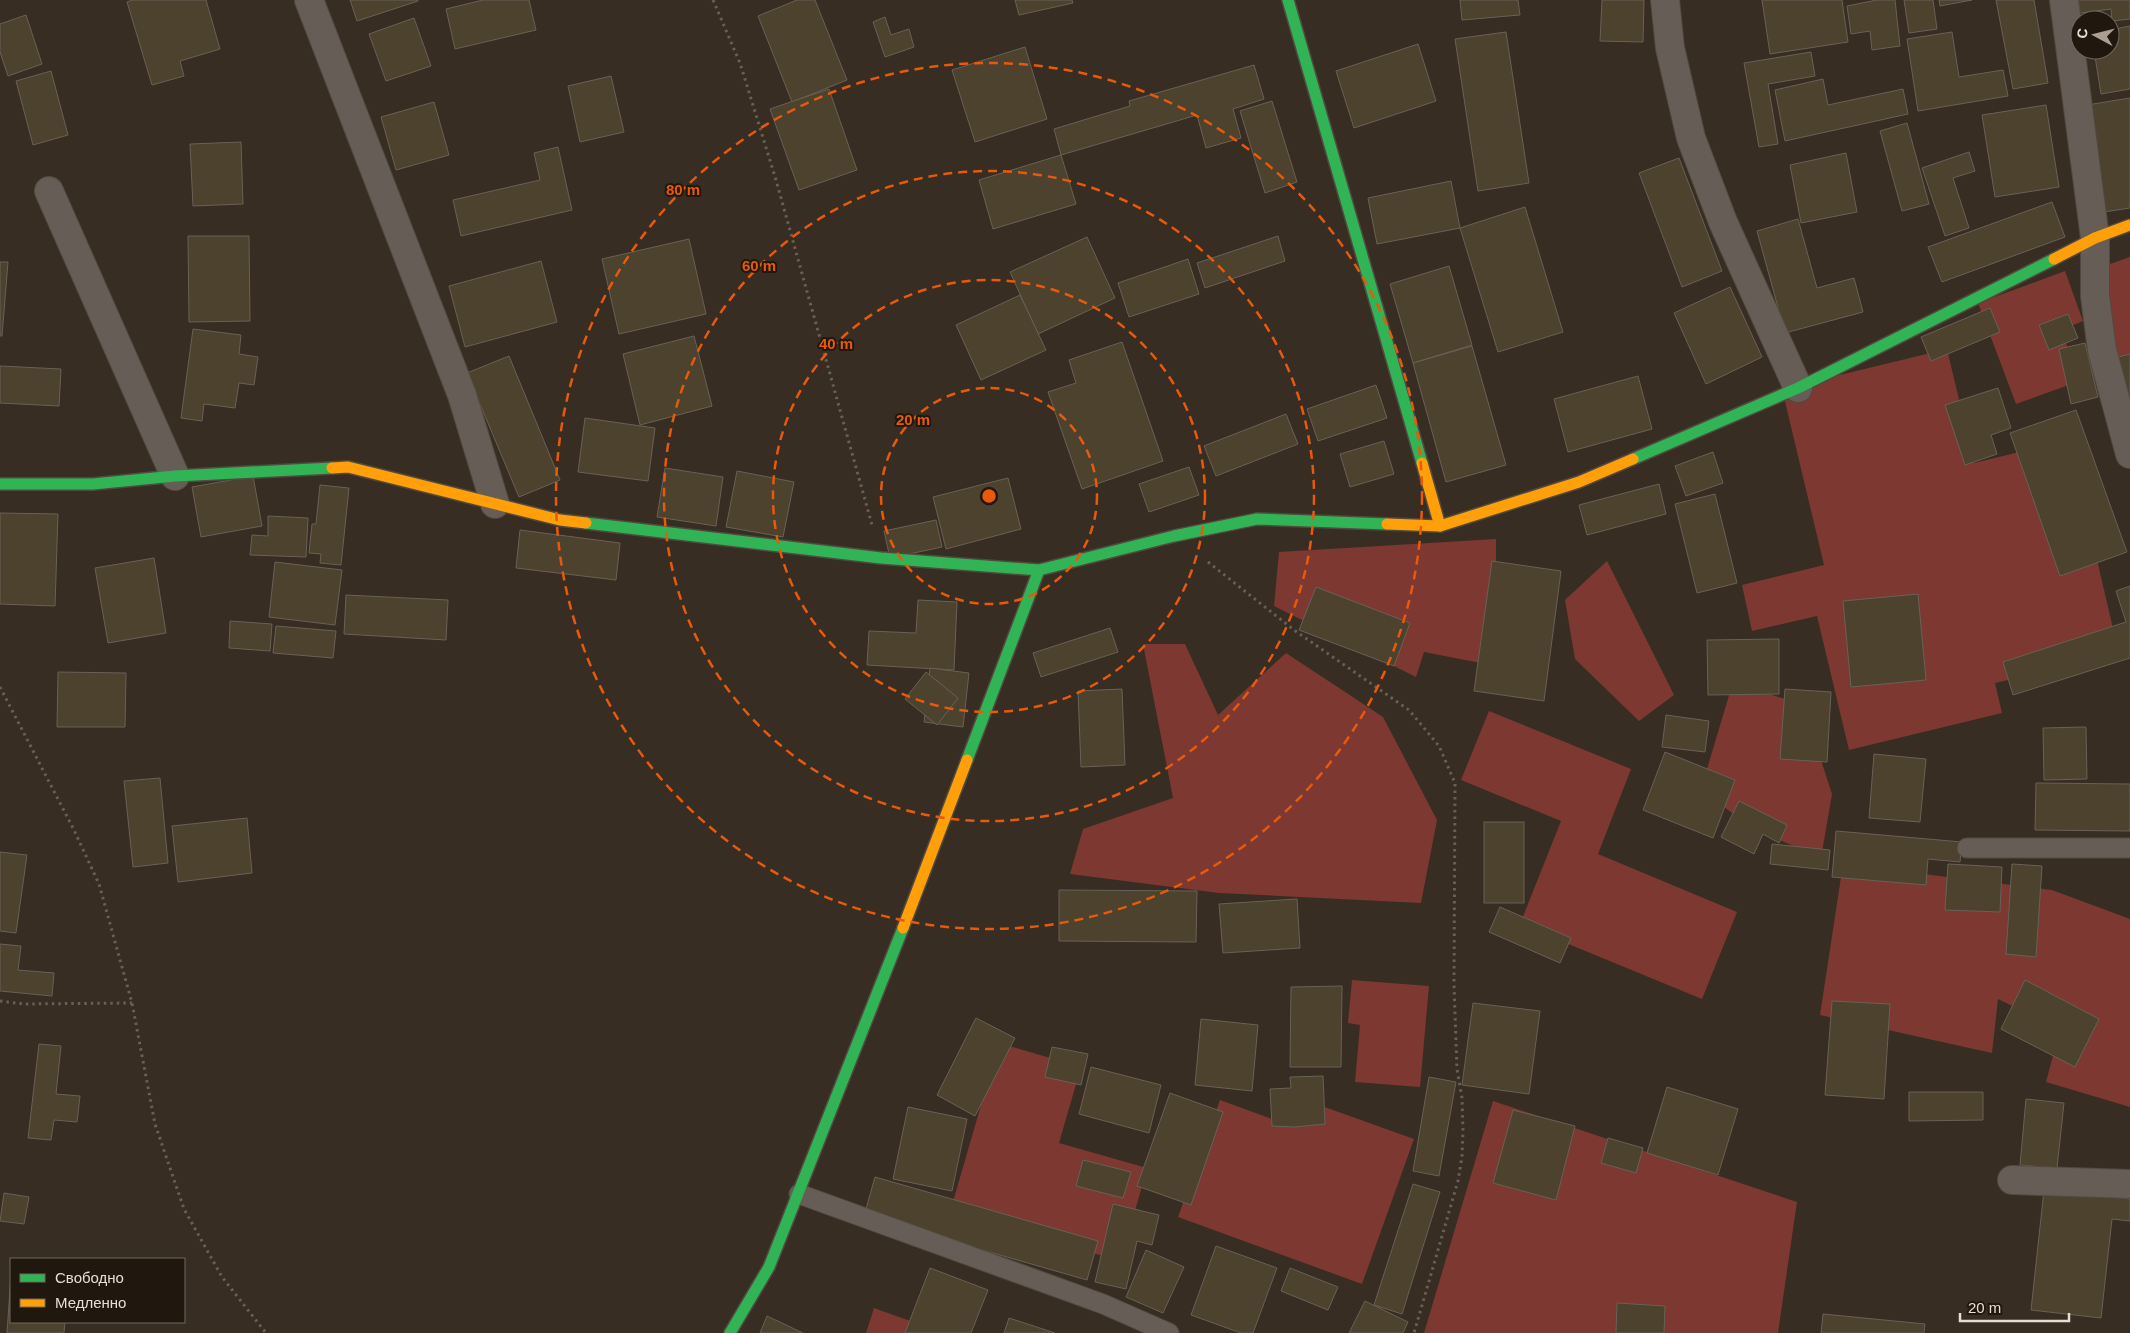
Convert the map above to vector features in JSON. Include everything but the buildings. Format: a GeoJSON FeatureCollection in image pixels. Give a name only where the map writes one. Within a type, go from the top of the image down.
{"type":"FeatureCollection","features":[{"type":"Feature","properties":{"kind":"street"},"geometry":{"type":"LineString","coordinates":[[309,0],[462,395],[495,504]]}},
{"type":"Feature","properties":{"kind":"street"},"geometry":{"type":"LineString","coordinates":[[1288,0],[1440,526]]}},
{"type":"Feature","properties":{"kind":"street"},"geometry":{"type":"LineString","coordinates":[[1665,0],[1670,48],[1691,138],[1723,222],[1798,388]]}},
{"type":"Feature","properties":{"kind":"street"},"geometry":{"type":"LineString","coordinates":[[2064,0],[2095,238],[2095,296],[2102,350],[2130,454]]}},
{"type":"Feature","properties":{"kind":"street"},"geometry":{"type":"LineString","coordinates":[[49,192],[175,476]]}},
{"type":"Feature","properties":{"kind":"street"},"geometry":{"type":"LineString","coordinates":[[0,484],[93,484],[175,476],[348,467],[560,520],[881,558],[1039,570],[1174,536],[1257,519],[1440,526],[1579,482],[1798,388],[2095,238],[2130,225]]}},
{"type":"Feature","properties":{"kind":"street"},"geometry":{"type":"LineString","coordinates":[[730,1333],[769,1266],[799,1194],[938,837],[1039,570]]}},
{"type":"Feature","properties":{"kind":"street"},"geometry":{"type":"LineString","coordinates":[[2012,1180],[2130,1184]]}},
{"type":"Feature","properties":{"kind":"lane"},"geometry":{"type":"LineString","coordinates":[[1967,848],[2130,848]]}},
{"type":"Feature","properties":{"kind":"lane"},"geometry":{"type":"LineString","coordinates":[[799,1194],[1104,1304],[1169,1333]]}},
{"type":"Feature","properties":{"kind":"path"},"geometry":{"type":"LineString","coordinates":[[713,0],[740,63],[776,180],[816,331],[881,558]]}},
{"type":"Feature","properties":{"kind":"path"},"geometry":{"type":"LineString","coordinates":[[1174,536],[1294,630],[1409,710],[1439,746],[1455,783],[1454,985],[1457,1069],[1462,1098],[1462,1157],[1458,1181],[1414,1333]]}},
{"type":"Feature","properties":{"kind":"path"},"geometry":{"type":"LineString","coordinates":[[0,687],[74,830],[99,884],[132,1003],[155,1124],[184,1209],[222,1277],[266,1333]]}},
{"type":"Feature","properties":{"kind":"path"},"geometry":{"type":"LineString","coordinates":[[0,1001],[23,1004],[132,1003]]}},
{"type":"Feature","properties":{"kind":"shaded area"},"geometry":{"type":"Polygon","coordinates":[[[2130,257],[2130,384],[2116,382],[2103,317],[2107,265],[2130,257]]]}},
{"type":"Feature","properties":{"kind":"shaded area"},"geometry":{"type":"Polygon","coordinates":[[[2065,271],[2083,321],[2061,330],[2080,381],[2016,404],[1978,303],[2065,271]]]}},
{"type":"Feature","properties":{"kind":"shaded area"},"geometry":{"type":"Polygon","coordinates":[[[1947,349],[1974,463],[2069,440],[2119,654],[1995,683],[2002,713],[1849,750],[1817,616],[1752,631],[1742,585],[1824,565],[1782,389],[1947,349]]]}},
{"type":"Feature","properties":{"kind":"shaded area"},"geometry":{"type":"Polygon","coordinates":[[[1496,539],[1496,666],[1424,652],[1416,677],[1274,606],[1279,552],[1496,539]]]}},
{"type":"Feature","properties":{"kind":"shaded area"},"geometry":{"type":"Polygon","coordinates":[[[1607,561],[1674,695],[1639,721],[1575,659],[1565,600],[1607,561]]]}},
{"type":"Feature","properties":{"kind":"shaded area"},"geometry":{"type":"Polygon","coordinates":[[[1143,644],[1185,644],[1218,715],[1286,653],[1383,717],[1437,820],[1421,903],[1219,893],[1070,874],[1083,829],[1173,798],[1143,644]]]}},
{"type":"Feature","properties":{"kind":"shaded area"},"geometry":{"type":"Polygon","coordinates":[[[1733,682],[1803,705],[1832,794],[1821,858],[1750,827],[1701,789],[1733,682]]]}},
{"type":"Feature","properties":{"kind":"shaded area"},"geometry":{"type":"Polygon","coordinates":[[[1489,711],[1631,769],[1598,854],[1737,912],[1702,999],[1520,924],[1561,821],[1461,780],[1489,711]]]}},
{"type":"Feature","properties":{"kind":"shaded area"},"geometry":{"type":"Polygon","coordinates":[[[1843,864],[2052,890],[2130,919],[2130,1107],[2046,1082],[2060,1029],[1998,999],[1992,1053],[1820,1015],[1843,864]]]}},
{"type":"Feature","properties":{"kind":"shaded area"},"geometry":{"type":"Polygon","coordinates":[[[1352,980],[1429,986],[1420,1087],[1355,1082],[1360,1025],[1348,1023],[1352,980]]]}},
{"type":"Feature","properties":{"kind":"shaded area"},"geometry":{"type":"Polygon","coordinates":[[[999,1043],[1081,1067],[1059,1143],[1147,1168],[1121,1261],[950,1212],[999,1043]]]}},
{"type":"Feature","properties":{"kind":"shaded area"},"geometry":{"type":"Polygon","coordinates":[[[1220,1100],[1294,1127],[1305,1100],[1414,1139],[1362,1284],[1178,1217],[1220,1100]]]}},
{"type":"Feature","properties":{"kind":"shaded area"},"geometry":{"type":"Polygon","coordinates":[[[1493,1101],[1797,1202],[1778,1333],[1424,1333],[1493,1101]]]}},
{"type":"Feature","properties":{"kind":"shaded area"},"geometry":{"type":"Polygon","coordinates":[[[874,1308],[927,1327],[925,1333],[866,1333],[874,1308]]]}},
{"type":"Feature","properties":{"kind":"traffic: fast"},"geometry":{"type":"LineString","coordinates":[[1288,0],[1422,463]]}},
{"type":"Feature","properties":{"kind":"traffic: fast"},"geometry":{"type":"LineString","coordinates":[[1633,459],[1798,388],[2054,259]]}},
{"type":"Feature","properties":{"kind":"traffic: fast"},"geometry":{"type":"LineString","coordinates":[[0,484],[93,484],[175,476],[332,468]]}},
{"type":"Feature","properties":{"kind":"traffic: fast"},"geometry":{"type":"LineString","coordinates":[[967,760],[1039,570],[1174,536],[1257,519],[1387,524]]}},
{"type":"Feature","properties":{"kind":"traffic: fast"},"geometry":{"type":"LineString","coordinates":[[586,523],[881,558],[1039,570]]}},
{"type":"Feature","properties":{"kind":"traffic: fast"},"geometry":{"type":"LineString","coordinates":[[730,1333],[769,1267],[903,928]]}},
{"type":"Feature","properties":{"kind":"traffic: slow"},"geometry":{"type":"LineString","coordinates":[[2054,259],[2095,238],[2130,225]]}},
{"type":"Feature","properties":{"kind":"traffic: slow"},"geometry":{"type":"LineString","coordinates":[[1387,524],[1440,526],[1579,482],[1633,459]]}},
{"type":"Feature","properties":{"kind":"traffic: slow"},"geometry":{"type":"LineString","coordinates":[[1422,463],[1440,526]]}},
{"type":"Feature","properties":{"kind":"traffic: slow"},"geometry":{"type":"LineString","coordinates":[[332,468],[348,467],[560,520],[586,523]]}},
{"type":"Feature","properties":{"kind":"traffic: slow"},"geometry":{"type":"LineString","coordinates":[[903,928],[967,760]]}}]}
